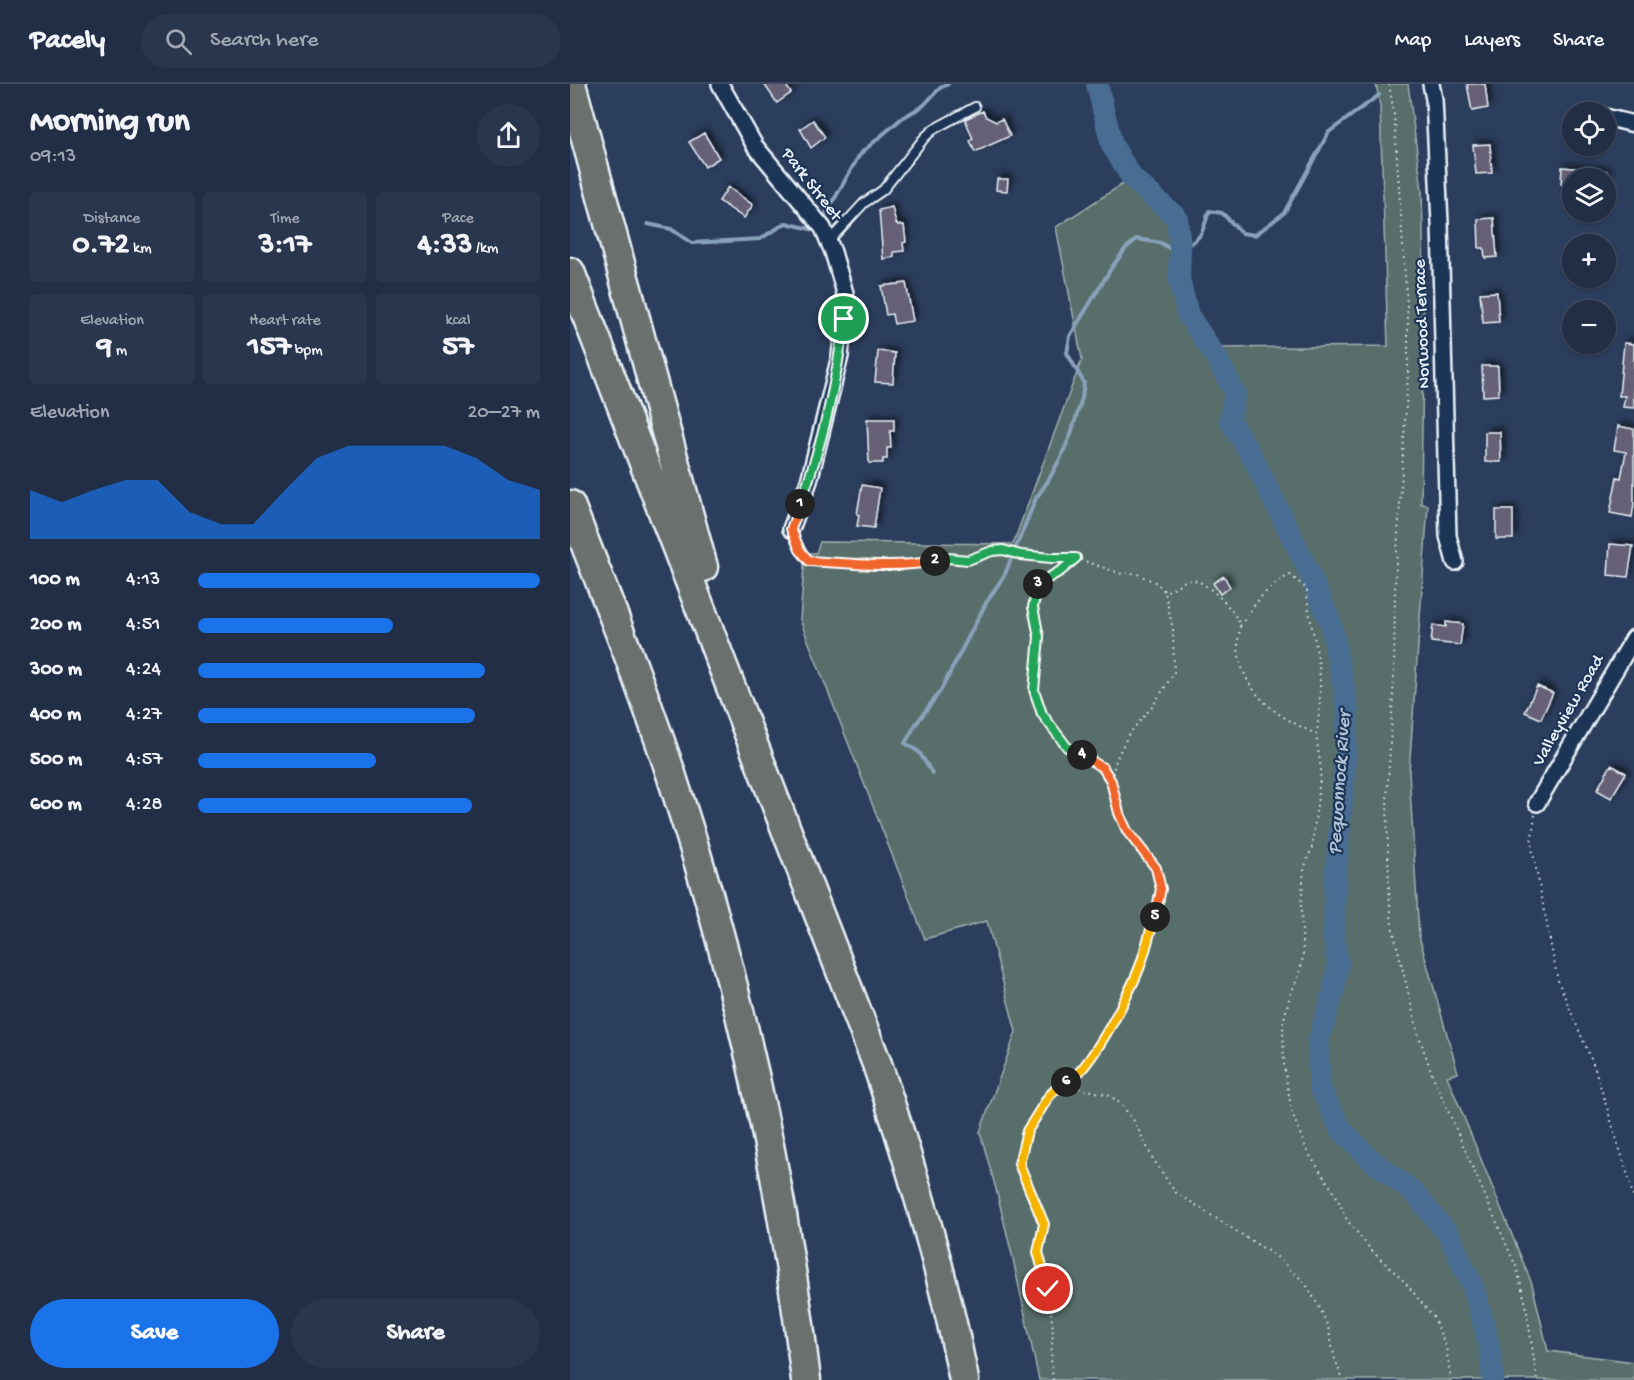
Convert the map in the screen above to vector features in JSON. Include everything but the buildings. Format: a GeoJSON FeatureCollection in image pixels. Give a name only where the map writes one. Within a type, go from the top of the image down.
{"type":"FeatureCollection","features":[{"type":"Feature","properties":{"kind":"highway"},"geometry":{"type":"LineString","coordinates":[[571,84],[694,538],[777,804]]}},
{"type":"Feature","properties":{"kind":"highway"},"geometry":{"type":"LineString","coordinates":[[570,272],[861,1020],[895,1115],[932,1242],[964,1380]]}},
{"type":"Feature","properties":{"kind":"highway"},"geometry":{"type":"LineString","coordinates":[[570,505],[668,764],[723,946],[748,1047],[783,1222],[806,1380]]}},
{"type":"Feature","properties":{"kind":"highway"},"geometry":{"type":"LineString","coordinates":[[570,536],[640,687]]}},
{"type":"Feature","properties":{"kind":"street","name":"Park Street"},"geometry":{"type":"LineString","coordinates":[[720,84],[755,146],[823,230],[844,293],[840,356],[809,481],[791,529]]}},
{"type":"Feature","properties":{"kind":"street","name":"Norwood Terrace"},"geometry":{"type":"LineString","coordinates":[[1431,84],[1440,224],[1448,536],[1455,562]]}},
{"type":"Feature","properties":{"kind":"street"},"geometry":{"type":"LineString","coordinates":[[1616,120],[1634,124]]}},
{"type":"Feature","properties":{"kind":"street","name":"Valleyview Road"},"geometry":{"type":"LineString","coordinates":[[1537,803],[1634,638]]}},
{"type":"Feature","properties":{"kind":"lane"},"geometry":{"type":"LineString","coordinates":[[823,230],[883,190],[917,146],[934,129],[975,107]]}},
{"type":"Feature","properties":{"kind":"path"},"geometry":{"type":"LineString","coordinates":[[1389,84],[1394,114],[1408,320],[1408,374],[1395,583],[1394,677],[1387,801],[1392,924],[1418,1033],[1432,1074],[1517,1269],[1526,1305],[1537,1380]]}},
{"type":"Feature","properties":{"kind":"path"},"geometry":{"type":"LineString","coordinates":[[791,529],[800,550],[809,561],[880,565],[920,564],[948,558],[968,560],[992,551],[1003,550],[1021,555],[1076,558],[1122,574],[1135,573],[1157,583],[1165,592],[1173,630],[1173,673],[1152,707],[1128,735],[1116,760],[1111,781]]}},
{"type":"Feature","properties":{"kind":"path"},"geometry":{"type":"LineString","coordinates":[[1053,1380],[1051,1360],[1053,1329],[1048,1289],[1038,1252],[1044,1224],[1019,1164],[1027,1131],[1043,1105],[1061,1084],[1072,1080],[1087,1064],[1127,996],[1140,966],[1161,889],[1156,868],[1127,831],[1111,781],[1103,768],[1067,747],[1042,714],[1034,690],[1039,637],[1033,607],[1038,584],[1062,570],[1076,558]]}},
{"type":"Feature","properties":{"kind":"path"},"geometry":{"type":"LineString","coordinates":[[1316,734],[1291,722],[1267,705],[1249,683],[1238,658],[1240,626],[1266,590],[1290,575],[1307,589],[1307,603],[1318,656],[1320,703],[1316,734],[1321,770],[1312,847],[1304,868],[1302,906],[1304,956],[1283,1023],[1284,1066],[1292,1113],[1307,1151],[1336,1195],[1347,1220],[1372,1251],[1404,1281],[1434,1318],[1446,1347],[1451,1380]]}},
{"type":"Feature","properties":{"kind":"path"},"geometry":{"type":"LineString","coordinates":[[1165,592],[1187,580],[1198,580],[1230,608],[1240,626]]}},
{"type":"Feature","properties":{"kind":"path"},"geometry":{"type":"LineString","coordinates":[[1537,803],[1531,843],[1558,981],[1593,1066],[1634,1200]]}},
{"type":"Feature","properties":{"kind":"path"},"geometry":{"type":"LineString","coordinates":[[1072,1080],[1074,1087],[1096,1094],[1109,1095],[1121,1104],[1134,1121],[1153,1159],[1175,1192],[1277,1257],[1305,1283],[1328,1327],[1335,1359],[1343,1380]]}},
{"type":"Feature","properties":{"kind":"green space"},"geometry":{"type":"Polygon","coordinates":[[[1376,84],[1408,84],[1422,190],[1424,277],[1421,504],[1428,505],[1409,772],[1419,936],[1458,1073],[1447,1076],[1532,1284],[1548,1351],[1634,1362],[1634,1380],[1039,1380],[1013,1259],[980,1132],[1016,1032],[987,921],[925,939],[800,620],[805,553],[816,553],[820,542],[1013,544],[1082,359],[1056,227],[1132,178],[1177,218],[1180,248],[1199,327],[1223,348],[1388,346],[1380,106],[1376,84]]]}},
{"type":"Feature","properties":{"kind":"waterway"},"geometry":{"type":"LineString","coordinates":[[822,221],[860,154],[902,118],[923,106],[940,88],[948,84]]}},
{"type":"Feature","properties":{"kind":"waterway","name":"Pequonnock River"},"geometry":{"type":"LineString","coordinates":[[1097,84],[1112,145],[1132,178],[1177,218],[1180,248],[1179,279],[1188,315],[1218,360],[1235,394],[1230,421],[1253,458],[1308,570],[1331,624],[1348,710],[1335,880],[1334,937],[1338,965],[1334,989],[1318,1042],[1320,1088],[1340,1128],[1367,1156],[1414,1193],[1449,1235],[1474,1289],[1490,1349],[1493,1380]]}},
{"type":"Feature","properties":{"kind":"waterway"},"geometry":{"type":"LineString","coordinates":[[1180,248],[1197,238],[1209,211],[1222,213],[1242,233],[1255,235],[1284,213],[1329,132],[1379,95]]}},
{"type":"Feature","properties":{"kind":"waterway"},"geometry":{"type":"LineString","coordinates":[[648,224],[671,229],[692,243],[760,239],[786,223],[815,230],[818,227]]}},
{"type":"Feature","properties":{"kind":"waterway"},"geometry":{"type":"LineString","coordinates":[[932,773],[919,752],[905,743],[941,690],[986,603],[1005,574],[1036,498],[1048,481],[1071,434],[1084,383],[1067,353],[1070,336],[1112,267],[1126,248],[1137,239],[1161,243],[1180,255]]}},
{"type":"Feature","properties":{"kind":"route"},"geometry":{"type":"LineString","coordinates":[[844,319],[840,356],[809,481],[791,529],[800,550],[809,561],[880,565],[920,564],[948,558],[968,560],[992,551],[1003,550],[1021,555],[1059,559],[1076,558],[1062,570],[1038,584],[1033,607],[1039,637],[1034,690],[1042,714],[1067,747],[1103,768],[1111,781],[1119,813],[1127,831],[1156,868],[1161,889],[1156,915],[1149,931],[1140,966],[1127,996],[1087,1064],[1072,1080],[1061,1084],[1049,1096],[1027,1131],[1019,1164],[1044,1224],[1038,1252],[1048,1289]]}}]}
